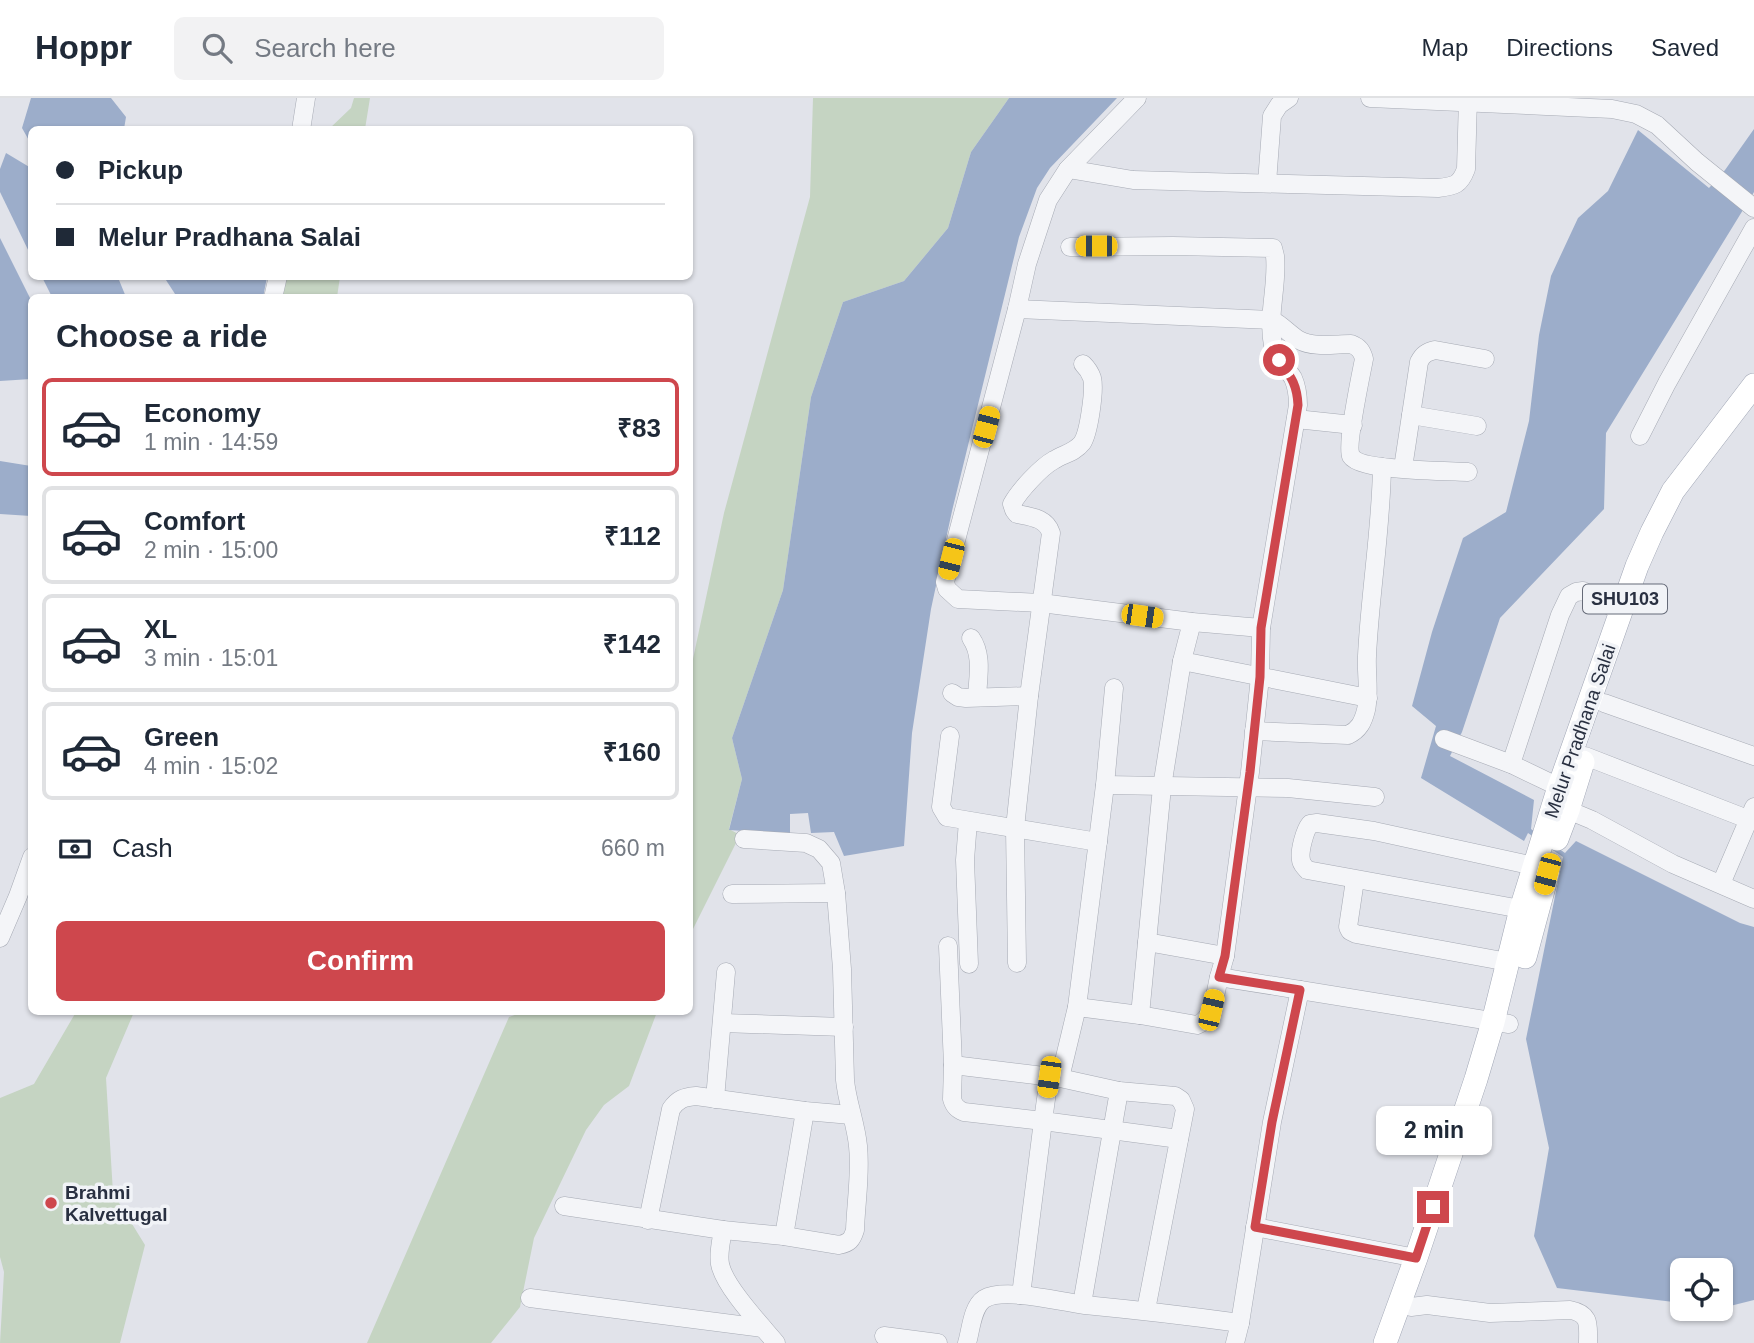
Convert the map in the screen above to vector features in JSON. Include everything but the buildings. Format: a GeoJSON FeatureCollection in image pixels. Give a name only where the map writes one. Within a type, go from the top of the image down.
{"type":"FeatureCollection","features":[{"type":"Feature","properties":{"kind":"main road","name":"Melur Pradhana Salai"},"geometry":{"type":"LineString","coordinates":[[1385,1343],[1476,1079],[1501,1023],[1523,963],[1559,787],[1642,555],[1672,491],[1754,385]]}},
{"type":"Feature","properties":{"kind":"main road","name":"Melur Pradhana Salai"},"geometry":{"type":"LineString","coordinates":[[1398,1343],[1466,1154],[1501,1023],[1508,962],[1521,909],[1546,848],[1568,810],[1664,540],[1698,477],[1754,406]]}},
{"type":"Feature","properties":{"kind":"street"},"geometry":{"type":"LineString","coordinates":[[302,126],[306,98]]}},
{"type":"Feature","properties":{"kind":"street"},"geometry":{"type":"LineString","coordinates":[[1137,98],[1068,169],[1048,200],[1027,264],[945,582],[947,589],[958,599],[1041,603],[1261,628]]}},
{"type":"Feature","properties":{"kind":"street"},"geometry":{"type":"LineString","coordinates":[[1267,183],[1272,116],[1279,105],[1289,98]]}},
{"type":"Feature","properties":{"kind":"street"},"geometry":{"type":"LineString","coordinates":[[1370,98],[1612,109],[1636,114],[1657,125],[1751,206]]}},
{"type":"Feature","properties":{"kind":"street"},"geometry":{"type":"LineString","coordinates":[[1068,169],[1133,180],[1438,188],[1452,186],[1462,179],[1466,169],[1468,101]]}},
{"type":"Feature","properties":{"kind":"street"},"geometry":{"type":"LineString","coordinates":[[1640,436],[1754,228]]}},
{"type":"Feature","properties":{"kind":"street"},"geometry":{"type":"LineString","coordinates":[[1070,247],[1272,248],[1276,264],[1273,345],[1279,360],[1293,379],[1298,405],[1261,628],[1260,677],[1248,788],[1225,956],[1211,1010],[1203,1023],[1197,1025],[1077,1007]]}},
{"type":"Feature","properties":{"kind":"street"},"geometry":{"type":"LineString","coordinates":[[1017,309],[1272,320],[1280,323],[1298,340],[1308,344],[1357,346],[1364,359],[1353,425],[1350,451],[1352,457],[1356,461],[1382,467],[1468,472]]}},
{"type":"Feature","properties":{"kind":"street"},"geometry":{"type":"LineString","coordinates":[[1403,468],[1422,356],[1435,350],[1485,359]]}},
{"type":"Feature","properties":{"kind":"street"},"geometry":{"type":"LineString","coordinates":[[1017,963],[1015,828],[1051,533],[1044,522],[1017,514],[1012,504],[1015,497],[1053,460],[1073,451],[1081,444],[1094,393],[1093,379],[1083,364]]}},
{"type":"Feature","properties":{"kind":"street"},"geometry":{"type":"LineString","coordinates":[[1411,415],[1477,426]]}},
{"type":"Feature","properties":{"kind":"street"},"geometry":{"type":"LineString","coordinates":[[1296,419],[1353,425]]}},
{"type":"Feature","properties":{"kind":"street"},"geometry":{"type":"LineString","coordinates":[[1254,731],[1348,735],[1360,727],[1368,698],[1367,658],[1382,507],[1382,467]]}},
{"type":"Feature","properties":{"kind":"street"},"geometry":{"type":"LineString","coordinates":[[1511,764],[1552,637],[1569,596],[1583,591],[1621,612]]}},
{"type":"Feature","properties":{"kind":"street"},"geometry":{"type":"LineString","coordinates":[[1140,1015],[1162,786],[1182,662],[1192,622]]}},
{"type":"Feature","properties":{"kind":"street"},"geometry":{"type":"LineString","coordinates":[[971,638],[978,651],[977,697]]}},
{"type":"Feature","properties":{"kind":"street"},"geometry":{"type":"LineString","coordinates":[[1182,662],[1368,698]]}},
{"type":"Feature","properties":{"kind":"street"},"geometry":{"type":"LineString","coordinates":[[1021,1295],[1043,1121],[1077,1007],[1105,785],[1114,688]]}},
{"type":"Feature","properties":{"kind":"street"},"geometry":{"type":"LineString","coordinates":[[952,693],[958,697],[1029,696]]}},
{"type":"Feature","properties":{"kind":"street"},"geometry":{"type":"LineString","coordinates":[[1604,703],[1754,756]]}},
{"type":"Feature","properties":{"kind":"street"},"geometry":{"type":"LineString","coordinates":[[950,736],[941,807],[947,817],[1098,842]]}},
{"type":"Feature","properties":{"kind":"street"},"geometry":{"type":"LineString","coordinates":[[1444,739],[1511,764],[1559,787]]}},
{"type":"Feature","properties":{"kind":"street"},"geometry":{"type":"LineString","coordinates":[[1585,756],[1752,814],[1721,884]]}},
{"type":"Feature","properties":{"kind":"street"},"geometry":{"type":"LineString","coordinates":[[1105,785],[1288,788],[1375,797]]}},
{"type":"Feature","properties":{"kind":"street"},"geometry":{"type":"LineString","coordinates":[[1568,810],[1673,863],[1754,899]]}},
{"type":"Feature","properties":{"kind":"street"},"geometry":{"type":"LineString","coordinates":[[968,821],[965,860],[969,964]]}},
{"type":"Feature","properties":{"kind":"street"},"geometry":{"type":"LineString","coordinates":[[1521,909],[1307,870],[1300,858],[1306,829],[1310,824],[1317,823],[1546,848]]}},
{"type":"Feature","properties":{"kind":"street"},"geometry":{"type":"LineString","coordinates":[[564,1206],[839,1245],[852,1238],[855,1230],[859,1160],[845,1080],[842,969],[831,863],[819,849],[806,843],[744,839]]}},
{"type":"Feature","properties":{"kind":"street"},"geometry":{"type":"LineString","coordinates":[[0,938],[28,868]]}},
{"type":"Feature","properties":{"kind":"street"},"geometry":{"type":"LineString","coordinates":[[1355,880],[1348,926],[1350,931],[1508,962]]}},
{"type":"Feature","properties":{"kind":"street"},"geometry":{"type":"LineString","coordinates":[[732,894],[836,893]]}},
{"type":"Feature","properties":{"kind":"street"},"geometry":{"type":"LineString","coordinates":[[1147,942],[1225,956]]}},
{"type":"Feature","properties":{"kind":"street"},"geometry":{"type":"LineString","coordinates":[[948,946],[952,1099],[957,1108],[964,1112],[1179,1139]]}},
{"type":"Feature","properties":{"kind":"street"},"geometry":{"type":"LineString","coordinates":[[715,1099],[726,972]]}},
{"type":"Feature","properties":{"kind":"street"},"geometry":{"type":"LineString","coordinates":[[1219,977],[1501,1023]]}},
{"type":"Feature","properties":{"kind":"street"},"geometry":{"type":"LineString","coordinates":[[1235,1343],[1272,1122],[1300,990]]}},
{"type":"Feature","properties":{"kind":"street"},"geometry":{"type":"LineString","coordinates":[[722,1023],[844,1027]]}},
{"type":"Feature","properties":{"kind":"street"},"geometry":{"type":"LineString","coordinates":[[953,1065],[1054,1078],[1181,1100],[1185,1109],[1146,1310]]}},
{"type":"Feature","properties":{"kind":"street"},"geometry":{"type":"LineString","coordinates":[[1082,1304],[1119,1091]]}},
{"type":"Feature","properties":{"kind":"street"},"geometry":{"type":"LineString","coordinates":[[648,1220],[671,1110],[677,1101],[684,1097],[696,1096],[851,1115]]}},
{"type":"Feature","properties":{"kind":"street"},"geometry":{"type":"LineString","coordinates":[[784,1236],[805,1111]]}},
{"type":"Feature","properties":{"kind":"street"},"geometry":{"type":"LineString","coordinates":[[1255,1227],[1416,1258]]}},
{"type":"Feature","properties":{"kind":"street"},"geometry":{"type":"LineString","coordinates":[[723,1230],[720,1251],[722,1271],[729,1284],[776,1343]]}},
{"type":"Feature","properties":{"kind":"street"},"geometry":{"type":"LineString","coordinates":[[967,1343],[976,1308],[989,1296],[998,1295],[1021,1295],[1240,1323]]}},
{"type":"Feature","properties":{"kind":"street"},"geometry":{"type":"LineString","coordinates":[[530,1298],[763,1328]]}},
{"type":"Feature","properties":{"kind":"street"},"geometry":{"type":"LineString","coordinates":[[1411,1307],[1427,1305],[1490,1312],[1580,1312],[1588,1325],[1588,1343]]}},
{"type":"Feature","properties":{"kind":"street"},"geometry":{"type":"LineString","coordinates":[[884,1336],[938,1343]]}},
{"type":"Feature","properties":{"kind":"green space"},"geometry":{"type":"Polygon","coordinates":[[[354,98],[370,98],[365,126],[332,126],[351,108],[354,98]]]}},
{"type":"Feature","properties":{"kind":"green space"},"geometry":{"type":"Polygon","coordinates":[[[813,98],[1009,98],[971,152],[948,228],[904,281],[843,302],[811,397],[783,590],[732,738],[742,779],[729,829],[740,835],[693,929],[693,659],[724,513],[810,197],[813,98]]]}},
{"type":"Feature","properties":{"kind":"green space"},"geometry":{"type":"Polygon","coordinates":[[[279,280],[340,280],[337,294],[276,294],[279,280]]]}},
{"type":"Feature","properties":{"kind":"green space"},"geometry":{"type":"Polygon","coordinates":[[[74,1015],[133,1015],[106,1078],[113,1193],[145,1245],[120,1343],[0,1343],[4,1272],[0,1257],[0,1098],[34,1084],[74,1015]]]}},
{"type":"Feature","properties":{"kind":"green space"},"geometry":{"type":"Polygon","coordinates":[[[656,1015],[629,1086],[604,1105],[586,1130],[534,1238],[520,1307],[491,1343],[367,1343],[509,1017],[656,1015]]]}},
{"type":"Feature","properties":{"kind":"water"},"geometry":{"type":"Polygon","coordinates":[[[31,98],[111,98],[126,117],[124,126],[28,126],[28,139],[22,128],[31,98]]]}},
{"type":"Feature","properties":{"kind":"water"},"geometry":{"type":"Polygon","coordinates":[[[1009,98],[1117,98],[1050,168],[1037,188],[1019,237],[952,511],[931,609],[912,733],[904,846],[844,856],[834,832],[811,833],[808,813],[790,814],[790,834],[729,830],[742,779],[732,738],[783,590],[811,397],[843,302],[904,281],[948,228],[971,152],[1009,98]]]}},
{"type":"Feature","properties":{"kind":"water"},"geometry":{"type":"Polygon","coordinates":[[[1754,129],[1754,192],[1606,433],[1604,509],[1500,618],[1462,732],[1450,756],[1534,800],[1531,829],[1565,853],[1576,841],[1740,923],[1754,927],[1754,1300],[1733,1305],[1733,1258],[1670,1258],[1670,1302],[1557,1288],[1534,1236],[1549,1148],[1526,1039],[1563,857],[1528,833],[1524,841],[1421,778],[1436,726],[1412,706],[1432,632],[1463,538],[1506,512],[1529,421],[1539,335],[1551,276],[1578,218],[1608,191],[1638,130],[1709,188],[1754,129]]]}},
{"type":"Feature","properties":{"kind":"water"},"geometry":{"type":"Polygon","coordinates":[[[6,153],[28,166],[28,250],[0,192],[0,169],[6,153]]]}},
{"type":"Feature","properties":{"kind":"water"},"geometry":{"type":"Polygon","coordinates":[[[0,238],[28,294],[28,379],[0,381],[0,238]]]}},
{"type":"Feature","properties":{"kind":"water"},"geometry":{"type":"Polygon","coordinates":[[[44,280],[119,280],[125,294],[50,294],[44,280]]]}},
{"type":"Feature","properties":{"kind":"water"},"geometry":{"type":"Polygon","coordinates":[[[166,280],[266,280],[264,294],[175,294],[166,280]]]}},
{"type":"Feature","properties":{"kind":"water"},"geometry":{"type":"Polygon","coordinates":[[[0,461],[28,466],[28,516],[0,514],[0,461]]]}},
{"type":"Feature","properties":{"kind":"place","name":"Brahmi Kalvettugal"},"geometry":{"type":"Point","coordinates":[51,1203]}},
{"type":"Feature","properties":{"kind":"route"},"geometry":{"type":"LineString","coordinates":[[1279,360],[1293,379],[1298,405],[1261,628],[1260,677],[1250,772],[1225,956],[1219,977],[1300,990],[1272,1122],[1255,1227],[1416,1258],[1433,1207]]}}]}
